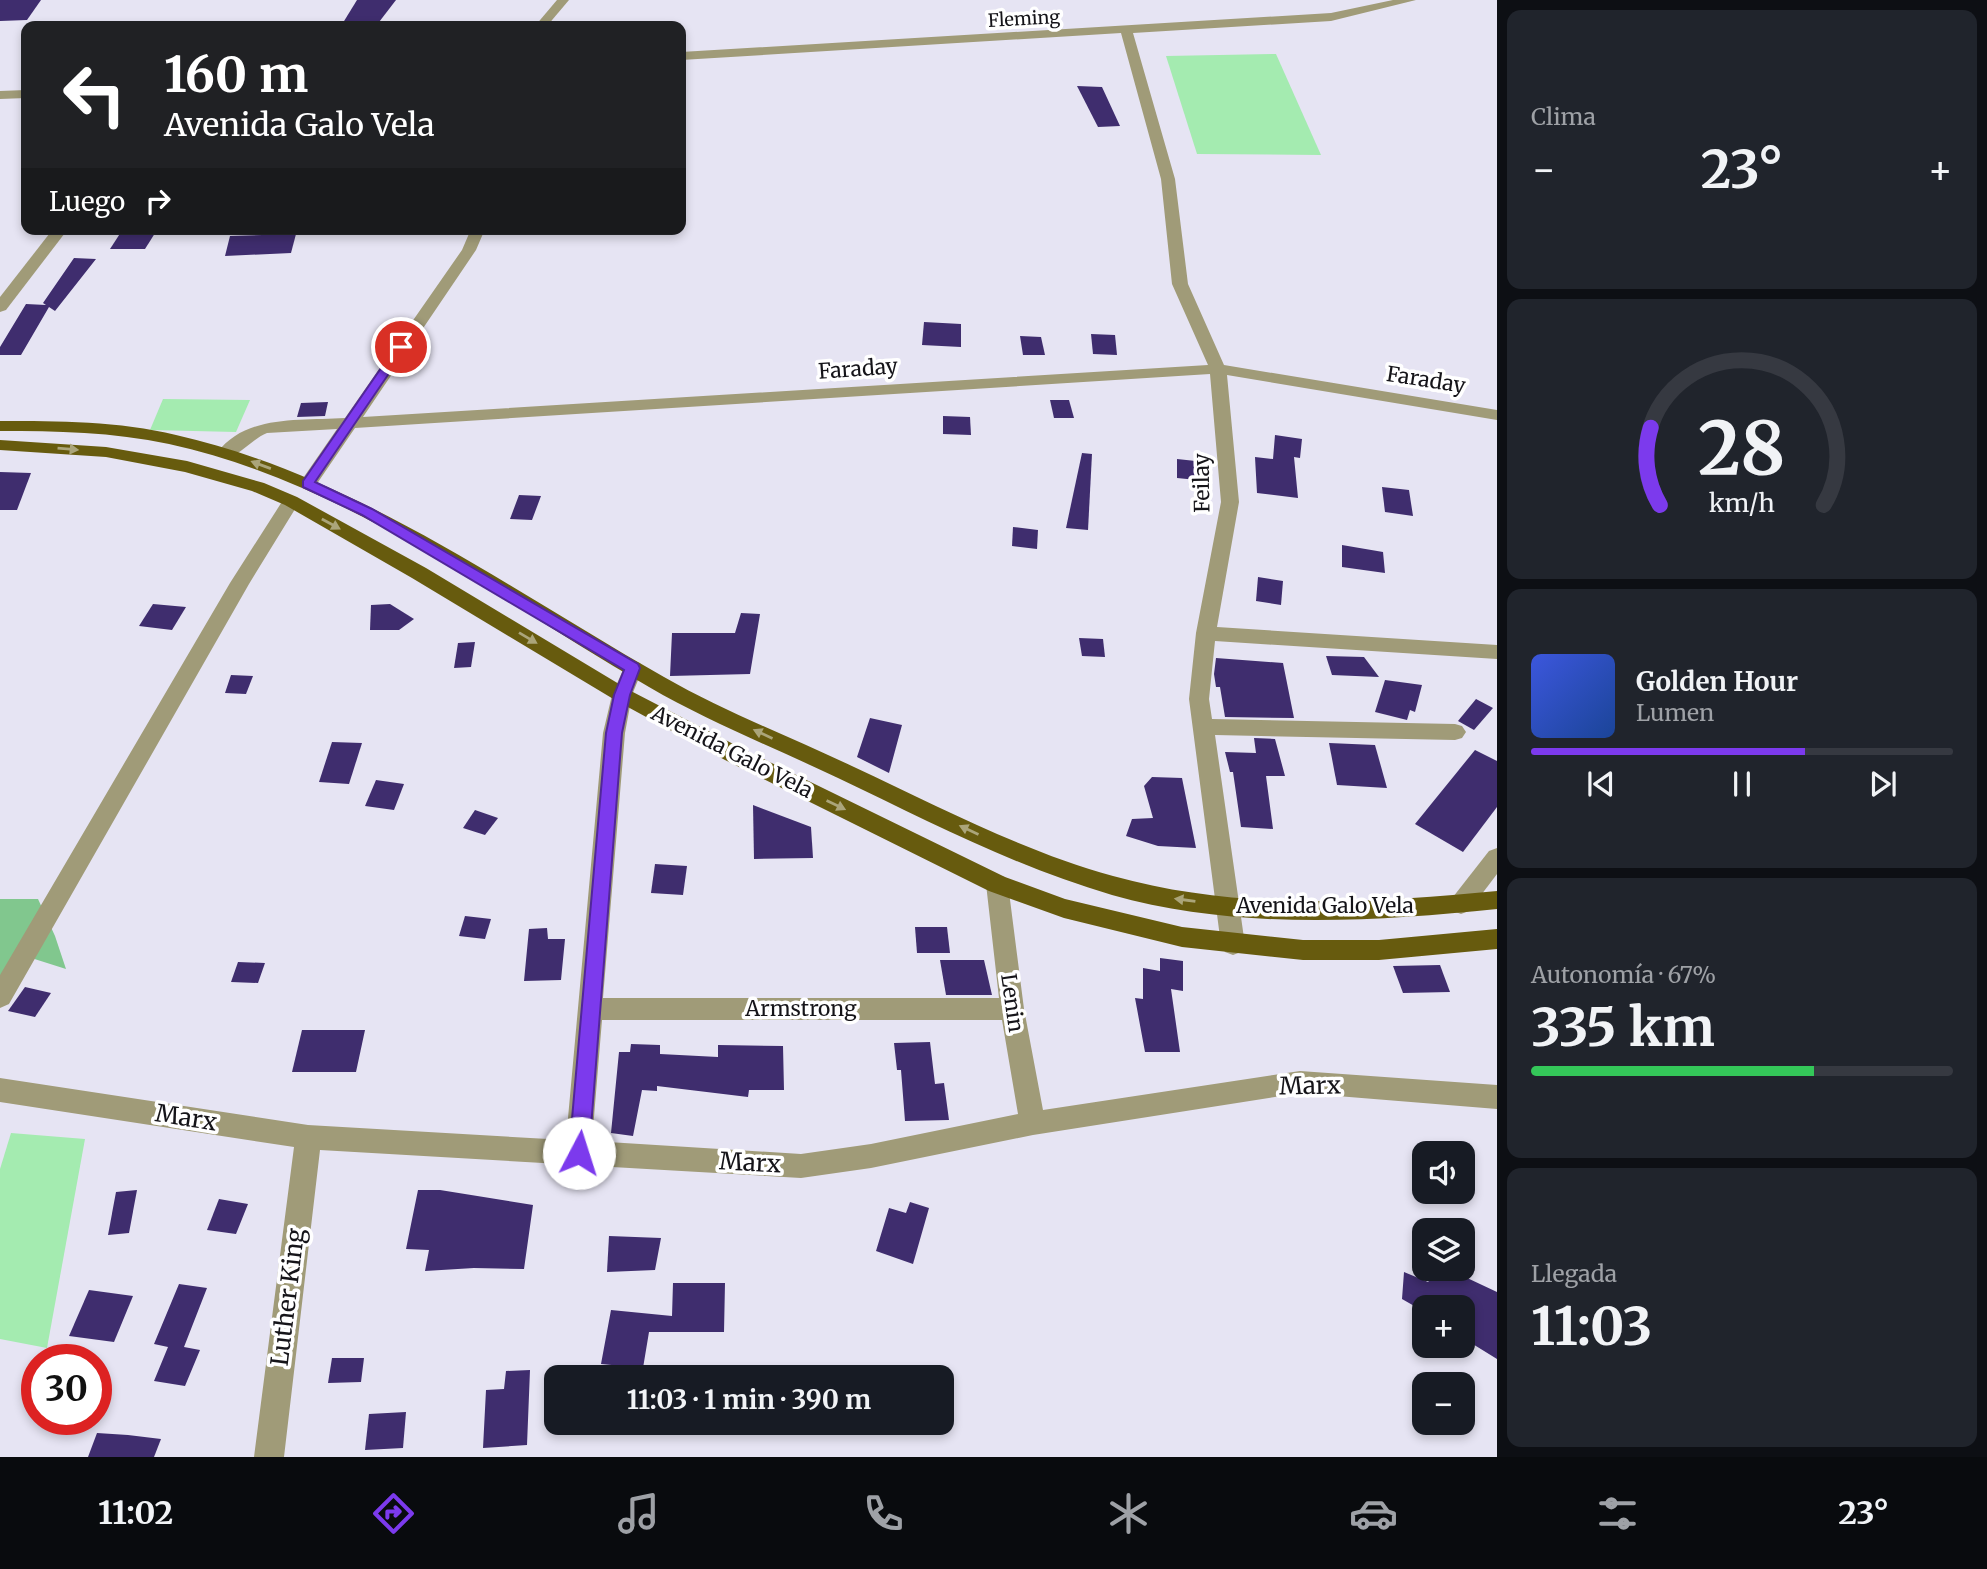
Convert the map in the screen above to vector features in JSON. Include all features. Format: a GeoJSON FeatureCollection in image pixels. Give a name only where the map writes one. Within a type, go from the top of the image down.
{"type":"FeatureCollection","features":[{"type":"Feature","properties":{"kind":"main road","name":"Avenida Galo Vela"},"geometry":{"type":"LineString","coordinates":[[0,426],[111,430],[171,439],[226,453],[307,484],[367,512],[677,694],[1010,850],[1087,879],[1154,895],[1227,906],[1356,908],[1497,900]]}},
{"type":"Feature","properties":{"kind":"main road","name":"Avenida Galo Vela"},"geometry":{"type":"LineString","coordinates":[[0,445],[106,452],[187,467],[258,487],[290,501],[431,580],[622,695],[733,754],[997,884],[1064,908],[1124,924],[1233,945],[1303,950],[1379,950],[1497,939]]}},
{"type":"Feature","properties":{"kind":"street"},"geometry":{"type":"LineString","coordinates":[[545,21],[563,0]]}},
{"type":"Feature","properties":{"kind":"street"},"geometry":{"type":"LineString","coordinates":[[1331,17],[1344,0]]}},
{"type":"Feature","properties":{"kind":"street","name":"Fleming"},"geometry":{"type":"LineString","coordinates":[[686,56],[1331,17],[1410,0]]}},
{"type":"Feature","properties":{"kind":"street","name":"Feilay"},"geometry":{"type":"LineString","coordinates":[[1126,31],[1168,179],[1180,284],[1218,369],[1230,502],[1206,633],[1199,699],[1233,945]]}},
{"type":"Feature","properties":{"kind":"street"},"geometry":{"type":"LineString","coordinates":[[0,95],[21,94]]}},
{"type":"Feature","properties":{"kind":"street"},"geometry":{"type":"LineString","coordinates":[[0,307],[56,235]]}},
{"type":"Feature","properties":{"kind":"street"},"geometry":{"type":"LineString","coordinates":[[307,484],[469,250],[475,235]]}},
{"type":"Feature","properties":{"kind":"street","name":"Faraday"},"geometry":{"type":"LineString","coordinates":[[226,453],[251,433],[265,428],[1218,369],[1497,415]]}},
{"type":"Feature","properties":{"kind":"street"},"geometry":{"type":"LineString","coordinates":[[0,997],[290,501]]}},
{"type":"Feature","properties":{"kind":"street"},"geometry":{"type":"LineString","coordinates":[[1206,633],[1497,652]]}},
{"type":"Feature","properties":{"kind":"street"},"geometry":{"type":"LineString","coordinates":[[579,1153],[614,733],[622,695],[632,668]]}},
{"type":"Feature","properties":{"kind":"street"},"geometry":{"type":"LineString","coordinates":[[1201,727],[1455,732]]}},
{"type":"Feature","properties":{"kind":"street"},"geometry":{"type":"LineString","coordinates":[[1461,904],[1497,857]]}},
{"type":"Feature","properties":{"kind":"street","name":"Lenin"},"geometry":{"type":"LineString","coordinates":[[997,884],[1012,1009],[1033,1122]]}},
{"type":"Feature","properties":{"kind":"street","name":"Armstrong"},"geometry":{"type":"LineString","coordinates":[[591,1009],[1012,1009]]}},
{"type":"Feature","properties":{"kind":"street","name":"Marx"},"geometry":{"type":"LineString","coordinates":[[0,1090],[308,1137],[801,1166],[871,1156],[1033,1122],[1300,1082],[1497,1097]]}},
{"type":"Feature","properties":{"kind":"street","name":"Luther King"},"geometry":{"type":"LineString","coordinates":[[269,1457],[308,1137]]}},
{"type":"Feature","properties":{"kind":"green space"},"geometry":{"type":"Polygon","coordinates":[[[1276,54],[1321,155],[1197,154],[1166,56],[1276,54]]]}},
{"type":"Feature","properties":{"kind":"green space"},"geometry":{"type":"Polygon","coordinates":[[[163,399],[250,400],[236,432],[150,430],[163,399]]]}},
{"type":"Feature","properties":{"kind":"green space"},"geometry":{"type":"Polygon","coordinates":[[[0,899],[38,899],[66,969],[25,956],[0,995],[0,899]]]}},
{"type":"Feature","properties":{"kind":"green space"},"geometry":{"type":"Polygon","coordinates":[[[11,1133],[85,1139],[48,1344],[26,1344],[0,1339],[0,1169],[11,1133]]]}},
{"type":"Feature","properties":{"kind":"building"},"geometry":{"type":"Polygon","coordinates":[[[0,0],[41,0],[27,20],[0,21],[0,0]]]}},
{"type":"Feature","properties":{"kind":"building"},"geometry":{"type":"Polygon","coordinates":[[[357,0],[396,0],[380,21],[344,21],[357,0]]]}},
{"type":"Feature","properties":{"kind":"building"},"geometry":{"type":"Polygon","coordinates":[[[1077,86],[1102,87],[1120,126],[1098,127],[1077,86]]]}},
{"type":"Feature","properties":{"kind":"building"},"geometry":{"type":"Polygon","coordinates":[[[119,235],[154,235],[145,249],[110,249],[119,235]]]}},
{"type":"Feature","properties":{"kind":"building"},"geometry":{"type":"Polygon","coordinates":[[[296,235],[291,253],[225,256],[230,236],[296,235]]]}},
{"type":"Feature","properties":{"kind":"building"},"geometry":{"type":"Polygon","coordinates":[[[74,258],[96,259],[55,311],[49,307],[21,355],[0,355],[0,347],[26,304],[46,305],[43,303],[74,258]]]}},
{"type":"Feature","properties":{"kind":"building"},"geometry":{"type":"Polygon","coordinates":[[[924,322],[961,324],[961,347],[922,345],[924,322]]]}},
{"type":"Feature","properties":{"kind":"building"},"geometry":{"type":"Polygon","coordinates":[[[1091,334],[1115,335],[1117,355],[1093,354],[1091,334]]]}},
{"type":"Feature","properties":{"kind":"building"},"geometry":{"type":"Polygon","coordinates":[[[1020,336],[1041,337],[1045,355],[1023,355],[1020,336]]]}},
{"type":"Feature","properties":{"kind":"building"},"geometry":{"type":"Polygon","coordinates":[[[1050,400],[1069,400],[1074,418],[1054,418],[1050,400]]]}},
{"type":"Feature","properties":{"kind":"building"},"geometry":{"type":"Polygon","coordinates":[[[328,402],[325,416],[297,417],[301,403],[328,402]]]}},
{"type":"Feature","properties":{"kind":"building"},"geometry":{"type":"Polygon","coordinates":[[[943,416],[970,417],[971,435],[943,434],[943,416]]]}},
{"type":"Feature","properties":{"kind":"building"},"geometry":{"type":"Polygon","coordinates":[[[1275,435],[1302,439],[1300,458],[1294,457],[1298,498],[1257,493],[1255,457],[1273,459],[1275,435]]]}},
{"type":"Feature","properties":{"kind":"building"},"geometry":{"type":"Polygon","coordinates":[[[1082,453],[1092,454],[1088,530],[1066,528],[1082,453]]]}},
{"type":"Feature","properties":{"kind":"building"},"geometry":{"type":"Polygon","coordinates":[[[1177,459],[1205,462],[1207,481],[1177,478],[1177,459]]]}},
{"type":"Feature","properties":{"kind":"building"},"geometry":{"type":"Polygon","coordinates":[[[0,472],[31,473],[17,510],[0,510],[0,472]]]}},
{"type":"Feature","properties":{"kind":"building"},"geometry":{"type":"Polygon","coordinates":[[[1382,487],[1409,490],[1413,516],[1385,512],[1382,487]]]}},
{"type":"Feature","properties":{"kind":"building"},"geometry":{"type":"Polygon","coordinates":[[[519,495],[541,496],[532,520],[510,519],[519,495]]]}},
{"type":"Feature","properties":{"kind":"building"},"geometry":{"type":"Polygon","coordinates":[[[1013,527],[1038,530],[1037,549],[1012,546],[1013,527]]]}},
{"type":"Feature","properties":{"kind":"building"},"geometry":{"type":"Polygon","coordinates":[[[1342,545],[1383,552],[1385,573],[1342,567],[1342,545]]]}},
{"type":"Feature","properties":{"kind":"building"},"geometry":{"type":"Polygon","coordinates":[[[1258,577],[1283,581],[1281,605],[1256,601],[1258,577]]]}},
{"type":"Feature","properties":{"kind":"building"},"geometry":{"type":"Polygon","coordinates":[[[153,604],[186,607],[172,630],[139,626],[153,604]]]}},
{"type":"Feature","properties":{"kind":"building"},"geometry":{"type":"Polygon","coordinates":[[[390,604],[414,619],[399,630],[370,630],[371,605],[390,604]]]}},
{"type":"Feature","properties":{"kind":"building"},"geometry":{"type":"Polygon","coordinates":[[[741,613],[760,614],[750,674],[670,676],[672,633],[735,633],[741,613]]]}},
{"type":"Feature","properties":{"kind":"building"},"geometry":{"type":"Polygon","coordinates":[[[1079,638],[1103,639],[1105,657],[1082,656],[1079,638]]]}},
{"type":"Feature","properties":{"kind":"building"},"geometry":{"type":"Polygon","coordinates":[[[475,642],[471,667],[454,668],[458,643],[475,642]]]}},
{"type":"Feature","properties":{"kind":"building"},"geometry":{"type":"Polygon","coordinates":[[[1326,656],[1364,657],[1379,677],[1332,675],[1326,656]]]}},
{"type":"Feature","properties":{"kind":"building"},"geometry":{"type":"Polygon","coordinates":[[[1216,658],[1283,663],[1294,718],[1225,717],[1220,687],[1216,687],[1214,674],[1216,658]]]}},
{"type":"Feature","properties":{"kind":"building"},"geometry":{"type":"Polygon","coordinates":[[[231,675],[253,676],[246,694],[225,693],[231,675]]]}},
{"type":"Feature","properties":{"kind":"building"},"geometry":{"type":"Polygon","coordinates":[[[1385,680],[1422,685],[1415,712],[1410,710],[1407,720],[1375,712],[1385,680]]]}},
{"type":"Feature","properties":{"kind":"building"},"geometry":{"type":"Polygon","coordinates":[[[1476,699],[1493,708],[1474,730],[1458,721],[1476,699]]]}},
{"type":"Feature","properties":{"kind":"building"},"geometry":{"type":"Polygon","coordinates":[[[870,718],[902,725],[889,773],[857,757],[870,718]]]}},
{"type":"Feature","properties":{"kind":"building"},"geometry":{"type":"Polygon","coordinates":[[[1254,738],[1275,739],[1285,776],[1266,776],[1273,829],[1241,827],[1233,772],[1230,772],[1225,752],[1256,753],[1254,738]]]}},
{"type":"Feature","properties":{"kind":"building"},"geometry":{"type":"Polygon","coordinates":[[[332,742],[362,743],[349,784],[319,782],[332,742]]]}},
{"type":"Feature","properties":{"kind":"building"},"geometry":{"type":"Polygon","coordinates":[[[1329,743],[1375,745],[1387,788],[1337,785],[1329,743]]]}},
{"type":"Feature","properties":{"kind":"building"},"geometry":{"type":"Polygon","coordinates":[[[1475,750],[1497,761],[1497,807],[1463,852],[1415,824],[1475,750]]]}},
{"type":"Feature","properties":{"kind":"building"},"geometry":{"type":"Polygon","coordinates":[[[1152,777],[1182,778],[1196,848],[1158,846],[1126,836],[1132,819],[1153,818],[1144,786],[1152,777]]]}},
{"type":"Feature","properties":{"kind":"building"},"geometry":{"type":"Polygon","coordinates":[[[376,780],[404,784],[394,810],[365,806],[376,780]]]}},
{"type":"Feature","properties":{"kind":"building"},"geometry":{"type":"Polygon","coordinates":[[[753,805],[811,827],[813,858],[754,859],[753,805]]]}},
{"type":"Feature","properties":{"kind":"building"},"geometry":{"type":"Polygon","coordinates":[[[475,810],[498,818],[485,835],[463,828],[475,810]]]}},
{"type":"Feature","properties":{"kind":"building"},"geometry":{"type":"Polygon","coordinates":[[[655,864],[687,866],[683,895],[651,893],[655,864]]]}},
{"type":"Feature","properties":{"kind":"building"},"geometry":{"type":"Polygon","coordinates":[[[465,916],[491,919],[485,939],[459,936],[465,916]]]}},
{"type":"Feature","properties":{"kind":"building"},"geometry":{"type":"Polygon","coordinates":[[[915,927],[947,927],[950,953],[917,953],[915,927]]]}},
{"type":"Feature","properties":{"kind":"building"},"geometry":{"type":"Polygon","coordinates":[[[547,928],[548,939],[565,939],[561,980],[524,981],[529,929],[547,928]]]}},
{"type":"Feature","properties":{"kind":"building"},"geometry":{"type":"Polygon","coordinates":[[[1160,958],[1183,961],[1183,991],[1171,989],[1180,1052],[1145,1052],[1135,998],[1143,999],[1143,968],[1160,971],[1160,958]]]}},
{"type":"Feature","properties":{"kind":"building"},"geometry":{"type":"Polygon","coordinates":[[[940,960],[984,960],[992,995],[946,995],[940,960]]]}},
{"type":"Feature","properties":{"kind":"building"},"geometry":{"type":"Polygon","coordinates":[[[238,962],[265,963],[258,983],[231,982],[238,962]]]}},
{"type":"Feature","properties":{"kind":"building"},"geometry":{"type":"Polygon","coordinates":[[[1440,965],[1450,992],[1403,993],[1393,966],[1440,965]]]}},
{"type":"Feature","properties":{"kind":"building"},"geometry":{"type":"Polygon","coordinates":[[[25,987],[51,993],[35,1017],[8,1011],[25,987]]]}},
{"type":"Feature","properties":{"kind":"building"},"geometry":{"type":"Polygon","coordinates":[[[302,1030],[365,1030],[356,1072],[292,1072],[302,1030]]]}},
{"type":"Feature","properties":{"kind":"building"},"geometry":{"type":"Polygon","coordinates":[[[930,1042],[935,1084],[944,1083],[949,1120],[905,1121],[901,1070],[897,1070],[894,1043],[930,1042]]]}},
{"type":"Feature","properties":{"kind":"building"},"geometry":{"type":"Polygon","coordinates":[[[631,1044],[660,1045],[660,1054],[718,1057],[718,1045],[783,1046],[784,1090],[749,1090],[748,1097],[657,1086],[657,1091],[642,1090],[633,1136],[611,1133],[619,1052],[630,1052],[631,1044]]]}},
{"type":"Feature","properties":{"kind":"building"},"geometry":{"type":"Polygon","coordinates":[[[137,1190],[129,1233],[108,1235],[116,1192],[137,1190]]]}},
{"type":"Feature","properties":{"kind":"building"},"geometry":{"type":"Polygon","coordinates":[[[418,1190],[440,1190],[533,1205],[524,1269],[425,1271],[429,1250],[406,1249],[418,1190]]]}},
{"type":"Feature","properties":{"kind":"building"},"geometry":{"type":"Polygon","coordinates":[[[219,1199],[248,1204],[236,1234],[207,1230],[219,1199]]]}},
{"type":"Feature","properties":{"kind":"building"},"geometry":{"type":"Polygon","coordinates":[[[910,1202],[929,1208],[913,1264],[876,1251],[889,1208],[906,1213],[910,1202]]]}},
{"type":"Feature","properties":{"kind":"building"},"geometry":{"type":"Polygon","coordinates":[[[609,1236],[661,1238],[655,1270],[607,1272],[609,1236]]]}},
{"type":"Feature","properties":{"kind":"building"},"geometry":{"type":"Polygon","coordinates":[[[1404,1272],[1412,1275],[1412,1281],[1474,1281],[1497,1292],[1497,1359],[1475,1345],[1475,1295],[1412,1295],[1412,1305],[1402,1299],[1404,1272]]]}},
{"type":"Feature","properties":{"kind":"building"},"geometry":{"type":"Polygon","coordinates":[[[673,1283],[725,1283],[724,1332],[649,1332],[644,1365],[601,1364],[611,1310],[672,1316],[673,1283]]]}},
{"type":"Feature","properties":{"kind":"building"},"geometry":{"type":"Polygon","coordinates":[[[179,1284],[207,1288],[184,1347],[200,1350],[185,1386],[154,1381],[168,1347],[154,1344],[179,1284]]]}},
{"type":"Feature","properties":{"kind":"building"},"geometry":{"type":"Polygon","coordinates":[[[89,1290],[133,1296],[114,1342],[69,1336],[89,1290]]]}},
{"type":"Feature","properties":{"kind":"building"},"geometry":{"type":"Polygon","coordinates":[[[332,1358],[364,1358],[361,1382],[328,1383],[332,1358]]]}},
{"type":"Feature","properties":{"kind":"building"},"geometry":{"type":"Polygon","coordinates":[[[530,1370],[527,1445],[483,1448],[486,1390],[504,1389],[506,1371],[530,1370]]]}},
{"type":"Feature","properties":{"kind":"building"},"geometry":{"type":"Polygon","coordinates":[[[406,1412],[403,1448],[365,1450],[369,1414],[406,1412]]]}},
{"type":"Feature","properties":{"kind":"building"},"geometry":{"type":"Polygon","coordinates":[[[96,1435],[161,1439],[154,1457],[88,1457],[96,1435]]]}},
{"type":"Feature","properties":{"kind":"route"},"geometry":{"type":"LineString","coordinates":[[401,347],[307,484],[367,512],[632,668],[622,695],[614,733],[579,1153]]}}]}
